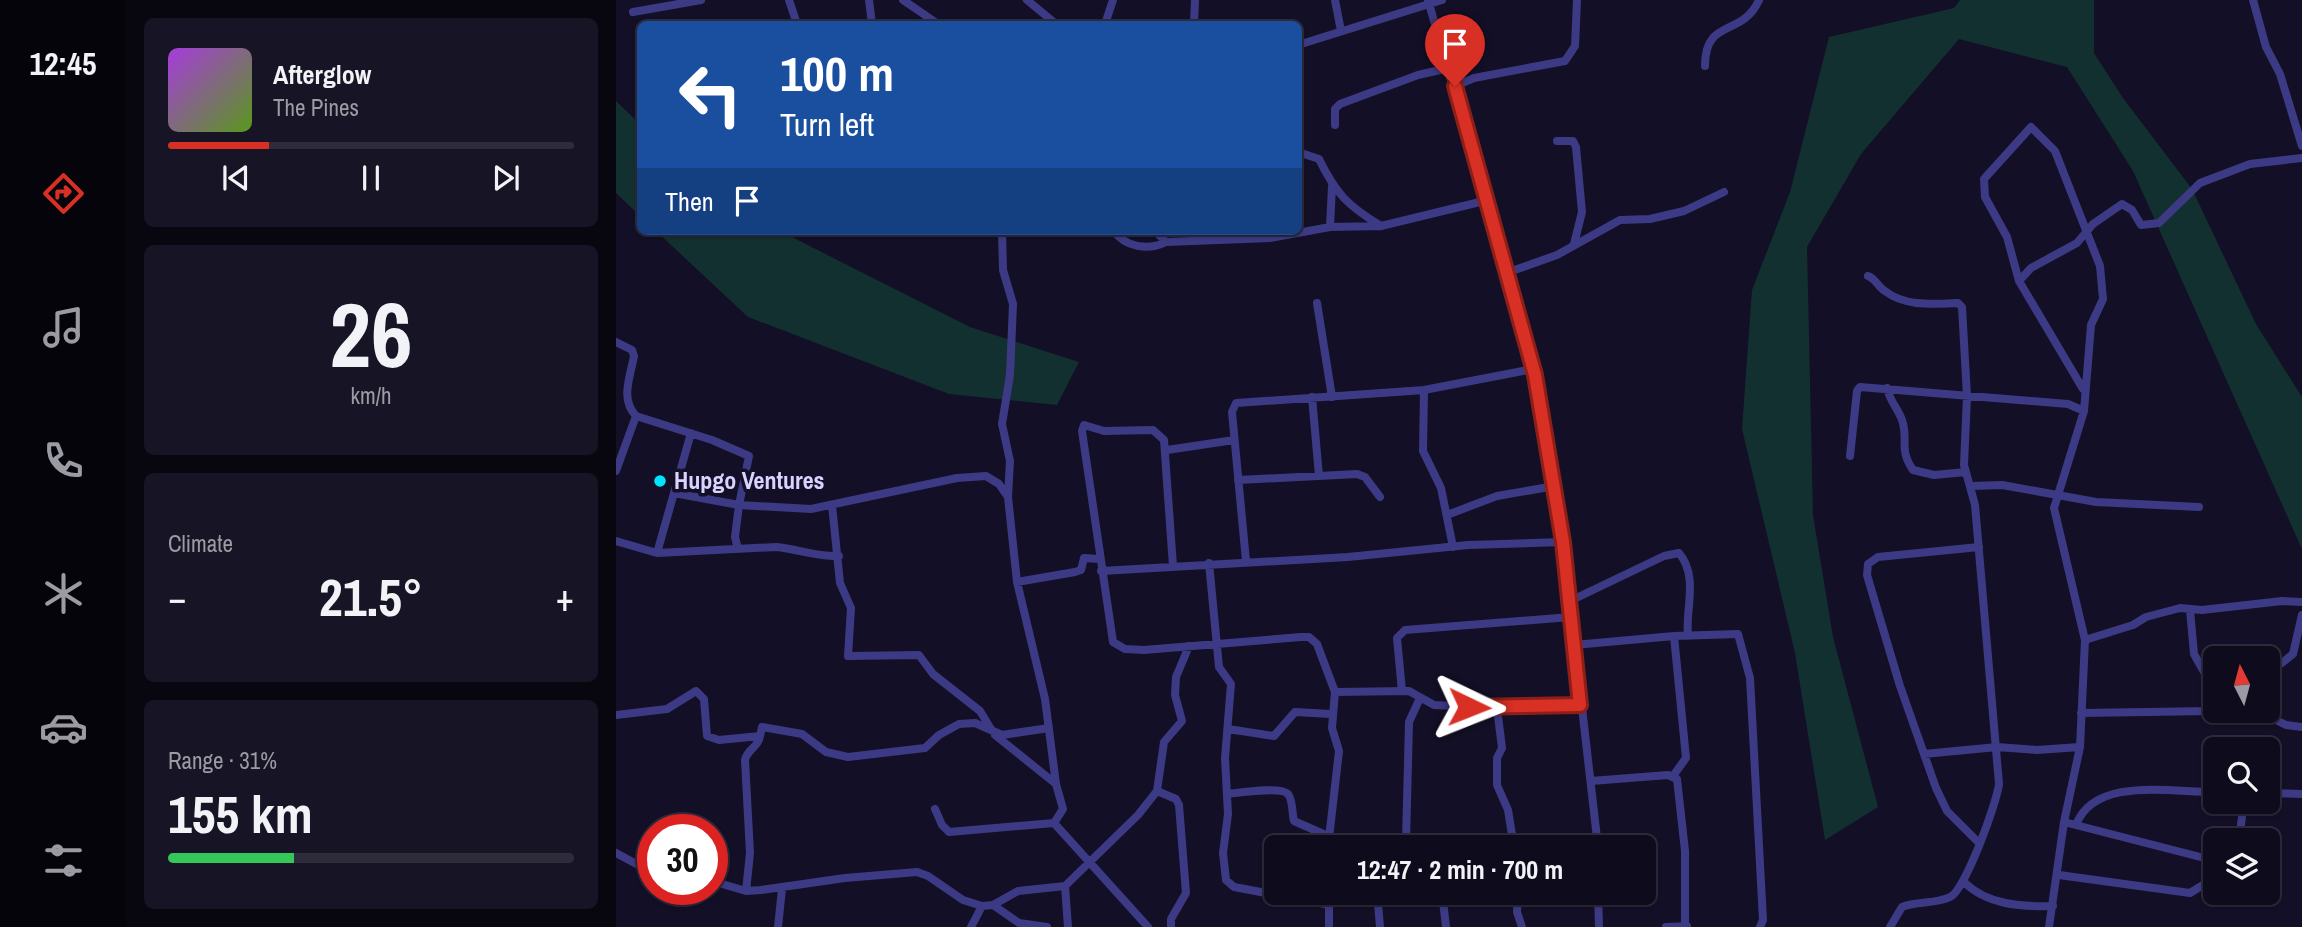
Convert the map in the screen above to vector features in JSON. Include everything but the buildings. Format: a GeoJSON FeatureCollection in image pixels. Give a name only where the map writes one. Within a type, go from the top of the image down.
{"type":"FeatureCollection","features":[{"type":"Feature","properties":{"kind":"street"},"geometry":{"type":"LineString","coordinates":[[633,12],[701,0]]}},
{"type":"Feature","properties":{"kind":"street"},"geometry":{"type":"LineString","coordinates":[[789,0],[796,21]]}},
{"type":"Feature","properties":{"kind":"street"},"geometry":{"type":"LineString","coordinates":[[869,0],[872,21]]}},
{"type":"Feature","properties":{"kind":"street"},"geometry":{"type":"LineString","coordinates":[[903,0],[934,21]]}},
{"type":"Feature","properties":{"kind":"street"},"geometry":{"type":"LineString","coordinates":[[1027,0],[1052,21]]}},
{"type":"Feature","properties":{"kind":"street"},"geometry":{"type":"LineString","coordinates":[[1106,21],[1113,0]]}},
{"type":"Feature","properties":{"kind":"street"},"geometry":{"type":"LineString","coordinates":[[1194,21],[1195,0]]}},
{"type":"Feature","properties":{"kind":"street"},"geometry":{"type":"LineString","coordinates":[[1335,0],[1341,31]]}},
{"type":"Feature","properties":{"kind":"street"},"geometry":{"type":"LineString","coordinates":[[1302,44],[1428,1],[1442,0]]}},
{"type":"Feature","properties":{"kind":"street"},"geometry":{"type":"LineString","coordinates":[[1455,86],[1474,78],[1565,61],[1572,56],[1575,46],[1577,0]]}},
{"type":"Feature","properties":{"kind":"street"},"geometry":{"type":"LineString","coordinates":[[1705,66],[1705,47],[1714,34],[1738,24],[1755,9],[1759,0]]}},
{"type":"Feature","properties":{"kind":"street"},"geometry":{"type":"LineString","coordinates":[[2253,0],[2266,47],[2280,74],[2302,146]]}},
{"type":"Feature","properties":{"kind":"street"},"geometry":{"type":"LineString","coordinates":[[1428,1],[1455,86],[1484,201],[1533,369],[1563,542],[1597,835]]}},
{"type":"Feature","properties":{"kind":"street"},"geometry":{"type":"LineString","coordinates":[[1335,125],[1335,109],[1340,104],[1418,75],[1449,68]]}},
{"type":"Feature","properties":{"kind":"street"},"geometry":{"type":"LineString","coordinates":[[2049,927],[2059,875],[2064,822],[2080,747],[2085,640],[2054,508],[2084,411],[2083,389],[2091,325],[2103,299],[2100,266],[2055,151],[2034,128],[2028,128],[1984,179],[1985,197],[2007,237],[2019,281],[2083,389]]}},
{"type":"Feature","properties":{"kind":"street"},"geometry":{"type":"LineString","coordinates":[[1558,141],[1573,141],[1576,147],[1582,212],[1574,244]]}},
{"type":"Feature","properties":{"kind":"street"},"geometry":{"type":"LineString","coordinates":[[1302,153],[1319,159],[1332,186],[1345,203],[1381,226]]}},
{"type":"Feature","properties":{"kind":"street"},"geometry":{"type":"LineString","coordinates":[[2019,281],[2031,268],[2077,243],[2086,232],[2122,204],[2132,210],[2141,225],[2159,223],[2200,183],[2250,164],[2302,158]]}},
{"type":"Feature","properties":{"kind":"street"},"geometry":{"type":"LineString","coordinates":[[1330,228],[1332,186]]}},
{"type":"Feature","properties":{"kind":"street"},"geometry":{"type":"LineString","coordinates":[[1506,274],[1557,255],[1620,220],[1650,219],[1684,211],[1724,192]]}},
{"type":"Feature","properties":{"kind":"street"},"geometry":{"type":"LineString","coordinates":[[1302,233],[1330,228],[1381,226],[1484,201]]}},
{"type":"Feature","properties":{"kind":"street"},"geometry":{"type":"LineString","coordinates":[[1002,235],[1003,271],[1013,304],[1010,375],[1002,424],[1010,461],[1008,497],[1017,582],[1029,622],[1049,728],[1056,784],[1063,809],[1054,823]]}},
{"type":"Feature","properties":{"kind":"street"},"geometry":{"type":"LineString","coordinates":[[1117,235],[1121,240],[1137,246],[1288,235]]}},
{"type":"Feature","properties":{"kind":"street"},"geometry":{"type":"LineString","coordinates":[[1159,235],[1166,242]]}},
{"type":"Feature","properties":{"kind":"street"},"geometry":{"type":"LineString","coordinates":[[1868,275],[1884,291],[1899,299],[1961,304],[1967,396],[1964,465],[1971,486],[1979,547],[1997,747],[1998,799],[1990,822],[1978,842],[1964,882],[1950,898],[1902,907],[1890,927]]}},
{"type":"Feature","properties":{"kind":"street"},"geometry":{"type":"LineString","coordinates":[[1317,303],[1332,397]]}},
{"type":"Feature","properties":{"kind":"street"},"geometry":{"type":"LineString","coordinates":[[616,342],[632,350],[634,356],[625,398],[628,408],[636,416],[691,433],[749,456],[735,537],[738,549]]}},
{"type":"Feature","properties":{"kind":"street"},"geometry":{"type":"LineString","coordinates":[[1246,561],[1232,412],[1240,401],[1424,390],[1533,369]]}},
{"type":"Feature","properties":{"kind":"street"},"geometry":{"type":"LineString","coordinates":[[1850,456],[1858,388],[1887,388],[2068,404],[2084,411]]}},
{"type":"Feature","properties":{"kind":"street"},"geometry":{"type":"LineString","coordinates":[[1887,388],[1890,401],[1901,417],[1903,450],[1913,470],[1934,475],[1966,472]]}},
{"type":"Feature","properties":{"kind":"street"},"geometry":{"type":"LineString","coordinates":[[1424,390],[1423,451],[1438,477],[1453,547]]}},
{"type":"Feature","properties":{"kind":"street"},"geometry":{"type":"LineString","coordinates":[[1312,397],[1319,476]]}},
{"type":"Feature","properties":{"kind":"street"},"geometry":{"type":"LineString","coordinates":[[616,471],[636,416]]}},
{"type":"Feature","properties":{"kind":"street"},"geometry":{"type":"LineString","coordinates":[[1173,566],[1167,450],[1161,436],[1153,430],[1104,431],[1088,425],[1082,427],[1113,642],[1133,650],[1309,638],[1320,650],[1335,692],[1331,714],[1339,751],[1328,835]]}},
{"type":"Feature","properties":{"kind":"street"},"geometry":{"type":"LineString","coordinates":[[657,553],[691,433]]}},
{"type":"Feature","properties":{"kind":"street"},"geometry":{"type":"LineString","coordinates":[[1167,450],[1234,440]]}},
{"type":"Feature","properties":{"kind":"street"},"geometry":{"type":"LineString","coordinates":[[1238,480],[1361,475],[1380,497]]}},
{"type":"Feature","properties":{"kind":"street"},"geometry":{"type":"LineString","coordinates":[[674,493],[739,505],[811,509],[893,489],[975,476],[991,479],[1008,497]]}},
{"type":"Feature","properties":{"kind":"street"},"geometry":{"type":"LineString","coordinates":[[1971,486],[2002,485],[2059,496],[2145,506],[2199,507]]}},
{"type":"Feature","properties":{"kind":"street"},"geometry":{"type":"LineString","coordinates":[[1447,515],[1497,496],[1555,486]]}},
{"type":"Feature","properties":{"kind":"street"},"geometry":{"type":"LineString","coordinates":[[832,505],[840,583],[851,608],[848,656],[919,655],[933,674],[980,711],[986,727],[1056,784]]}},
{"type":"Feature","properties":{"kind":"street"},"geometry":{"type":"LineString","coordinates":[[616,541],[657,553],[776,547],[795,549],[817,557],[839,556]]}},
{"type":"Feature","properties":{"kind":"street"},"geometry":{"type":"LineString","coordinates":[[1101,570],[1563,542]]}},
{"type":"Feature","properties":{"kind":"street"},"geometry":{"type":"LineString","coordinates":[[1978,842],[1947,811],[1924,754],[1868,583],[1868,564],[1878,557],[1979,547]]}},
{"type":"Feature","properties":{"kind":"street"},"geometry":{"type":"LineString","coordinates":[[1570,601],[1664,556],[1679,553],[1684,560],[1691,589],[1686,620],[1688,636]]}},
{"type":"Feature","properties":{"kind":"street"},"geometry":{"type":"LineString","coordinates":[[1017,582],[1075,572],[1081,570],[1084,558],[1099,559]]}},
{"type":"Feature","properties":{"kind":"street"},"geometry":{"type":"LineString","coordinates":[[1209,563],[1219,667],[1231,684],[1225,758],[1227,794],[1223,861],[1229,885],[1264,892]]}},
{"type":"Feature","properties":{"kind":"street"},"geometry":{"type":"LineString","coordinates":[[2085,640],[2160,612],[2180,608],[2190,610],[2283,601],[2302,602]]}},
{"type":"Feature","properties":{"kind":"street"},"geometry":{"type":"LineString","coordinates":[[2190,610],[2194,654],[2203,670]]}},
{"type":"Feature","properties":{"kind":"street"},"geometry":{"type":"LineString","coordinates":[[2280,664],[2293,654],[2302,615]]}},
{"type":"Feature","properties":{"kind":"street"},"geometry":{"type":"LineString","coordinates":[[1402,691],[1397,638],[1399,633],[1405,630],[1571,617]]}},
{"type":"Feature","properties":{"kind":"street"},"geometry":{"type":"LineString","coordinates":[[1574,645],[1736,633],[1748,670],[1760,851],[1760,927]]}},
{"type":"Feature","properties":{"kind":"street"},"geometry":{"type":"LineString","coordinates":[[1674,636],[1686,758],[1674,776]]}},
{"type":"Feature","properties":{"kind":"street"},"geometry":{"type":"LineString","coordinates":[[728,886],[746,891],[782,889],[845,878],[917,873],[963,900],[982,906],[993,905],[1018,891],[1065,886],[1157,791],[1164,743],[1182,721],[1175,695],[1176,677],[1189,646]]}},
{"type":"Feature","properties":{"kind":"street"},"geometry":{"type":"LineString","coordinates":[[616,715],[667,709],[696,691],[704,699],[706,736],[719,740],[761,736]]}},
{"type":"Feature","properties":{"kind":"street"},"geometry":{"type":"LineString","coordinates":[[1335,692],[1402,691],[1434,705],[1497,708],[1580,705]]}},
{"type":"Feature","properties":{"kind":"street"},"geometry":{"type":"LineString","coordinates":[[1406,835],[1409,722],[1420,698]]}},
{"type":"Feature","properties":{"kind":"street"},"geometry":{"type":"LineString","coordinates":[[1497,708],[1502,748],[1497,758],[1497,785],[1508,810],[1512,835]]}},
{"type":"Feature","properties":{"kind":"street"},"geometry":{"type":"LineString","coordinates":[[2081,713],[2203,711]]}},
{"type":"Feature","properties":{"kind":"street"},"geometry":{"type":"LineString","coordinates":[[1228,729],[1274,736],[1295,712],[1331,714]]}},
{"type":"Feature","properties":{"kind":"street"},"geometry":{"type":"LineString","coordinates":[[2280,721],[2286,725],[2302,727]]}},
{"type":"Feature","properties":{"kind":"street"},"geometry":{"type":"LineString","coordinates":[[746,891],[750,853],[745,760],[747,752],[759,743],[762,727],[795,732],[826,751],[848,757],[925,748],[939,735],[959,724],[986,727],[1002,735],[1049,728]]}},
{"type":"Feature","properties":{"kind":"street"},"geometry":{"type":"LineString","coordinates":[[1924,754],[1997,747],[2037,750],[2080,747]]}},
{"type":"Feature","properties":{"kind":"street"},"geometry":{"type":"LineString","coordinates":[[1591,781],[1674,776]]}},
{"type":"Feature","properties":{"kind":"street"},"geometry":{"type":"LineString","coordinates":[[1666,927],[1686,926],[1685,851],[1678,782],[1674,776]]}},
{"type":"Feature","properties":{"kind":"street"},"geometry":{"type":"LineString","coordinates":[[2076,825],[2086,809],[2132,790],[2154,788],[2203,791]]}},
{"type":"Feature","properties":{"kind":"street"},"geometry":{"type":"LineString","coordinates":[[1227,794],[1272,790],[1284,792],[1289,797],[1294,821],[1326,835]]}},
{"type":"Feature","properties":{"kind":"street"},"geometry":{"type":"LineString","coordinates":[[1157,791],[1176,799],[1179,805],[1186,893],[1171,919],[1171,927]]}},
{"type":"Feature","properties":{"kind":"street"},"geometry":{"type":"LineString","coordinates":[[2280,793],[2302,794]]}},
{"type":"Feature","properties":{"kind":"street"},"geometry":{"type":"LineString","coordinates":[[935,809],[942,825],[949,832],[1054,823]]}},
{"type":"Feature","properties":{"kind":"street"},"geometry":{"type":"LineString","coordinates":[[2064,822],[2203,858]]}},
{"type":"Feature","properties":{"kind":"street"},"geometry":{"type":"LineString","coordinates":[[1054,823],[1088,864],[1149,927]]}},
{"type":"Feature","properties":{"kind":"street"},"geometry":{"type":"LineString","coordinates":[[616,853],[637,864]]}},
{"type":"Feature","properties":{"kind":"street"},"geometry":{"type":"LineString","coordinates":[[2059,875],[2190,892],[2203,884]]}},
{"type":"Feature","properties":{"kind":"street"},"geometry":{"type":"LineString","coordinates":[[1964,882],[1975,892],[1994,900],[2026,906],[2053,906]]}},
{"type":"Feature","properties":{"kind":"street"},"geometry":{"type":"LineString","coordinates":[[1065,886],[1068,927]]}},
{"type":"Feature","properties":{"kind":"street"},"geometry":{"type":"LineString","coordinates":[[778,927],[782,889]]}},
{"type":"Feature","properties":{"kind":"street"},"geometry":{"type":"LineString","coordinates":[[993,905],[1019,923],[1047,927]]}},
{"type":"Feature","properties":{"kind":"street"},"geometry":{"type":"LineString","coordinates":[[1329,927],[1330,905]]}},
{"type":"Feature","properties":{"kind":"street"},"geometry":{"type":"LineString","coordinates":[[1378,905],[1380,927]]}},
{"type":"Feature","properties":{"kind":"street"},"geometry":{"type":"LineString","coordinates":[[1443,905],[1446,927]]}},
{"type":"Feature","properties":{"kind":"street"},"geometry":{"type":"LineString","coordinates":[[1517,905],[1522,927]]}},
{"type":"Feature","properties":{"kind":"street"},"geometry":{"type":"LineString","coordinates":[[1598,905],[1599,927]]}},
{"type":"Feature","properties":{"kind":"street"},"geometry":{"type":"LineString","coordinates":[[971,927],[982,906]]}},
{"type":"Feature","properties":{"kind":"green space"},"geometry":{"type":"Polygon","coordinates":[[[1960,0],[2094,0],[2094,53],[2123,98],[2192,189],[2256,324],[2302,397],[2302,549],[2133,171],[2067,67],[1959,39],[1861,154],[1807,247],[1813,515],[1833,637],[1878,807],[1825,840],[1795,653],[1742,429],[1752,290],[1790,192],[1829,37],[1954,8],[1960,0]]]}},
{"type":"Feature","properties":{"kind":"green space"},"geometry":{"type":"Polygon","coordinates":[[[616,101],[637,121],[637,213],[616,193],[616,101]]]}},
{"type":"Feature","properties":{"kind":"green space"},"geometry":{"type":"Polygon","coordinates":[[[660,235],[788,235],[970,327],[1079,362],[1057,405],[949,394],[748,317],[660,235]]]}},
{"type":"Feature","properties":{"kind":"place","name":"Hupgo Ventures"},"geometry":{"type":"Point","coordinates":[660,481]}},
{"type":"Feature","properties":{"kind":"route"},"geometry":{"type":"LineString","coordinates":[[1455,86],[1484,201],[1535,375],[1563,542],[1580,705],[1469,707]]}}]}
